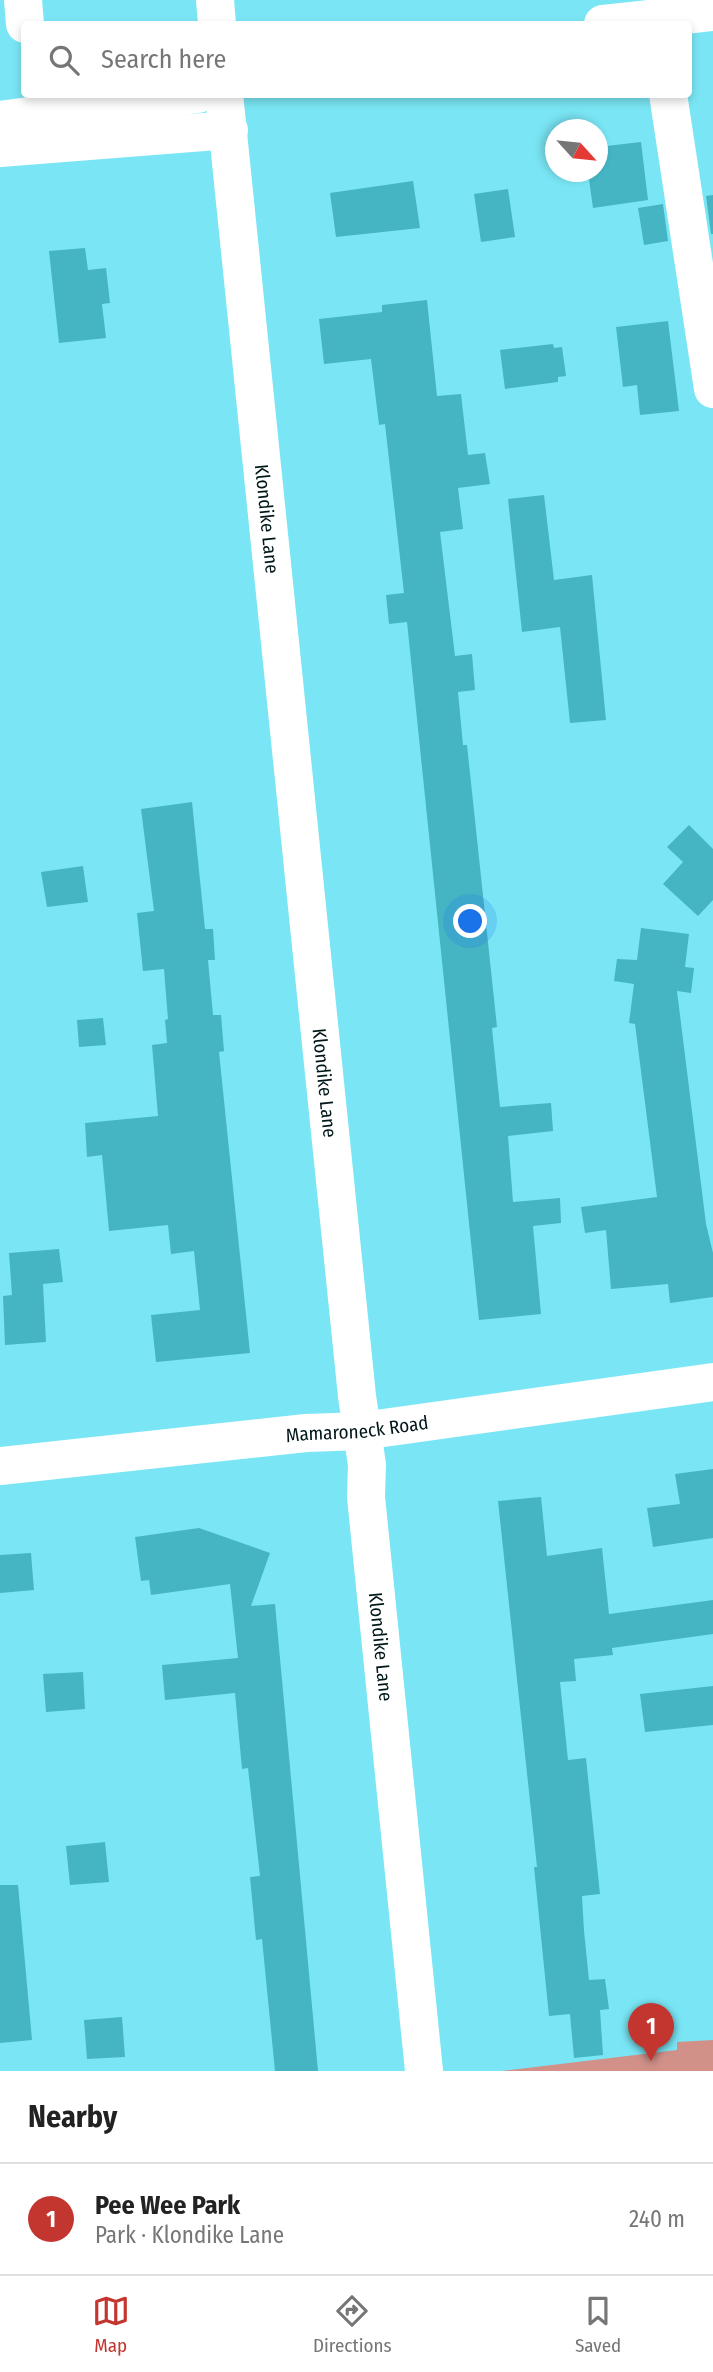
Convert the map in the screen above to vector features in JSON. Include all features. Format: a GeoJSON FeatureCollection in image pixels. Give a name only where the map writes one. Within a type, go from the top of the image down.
{"type":"FeatureCollection","features":[{"type":"Feature","properties":{"kind":"street"},"geometry":{"type":"LineString","coordinates":[[23,0],[26,21]]}},
{"type":"Feature","properties":{"kind":"street"},"geometry":{"type":"LineString","coordinates":[[215,0],[217,21]]}},
{"type":"Feature","properties":{"kind":"street"},"geometry":{"type":"LineString","coordinates":[[663,21],[713,12]]}},
{"type":"Feature","properties":{"kind":"street"},"geometry":{"type":"LineString","coordinates":[[22,110],[154,98]]}},
{"type":"Feature","properties":{"kind":"street"},"geometry":{"type":"LineString","coordinates":[[669,98],[713,389]]}},
{"type":"Feature","properties":{"kind":"street"},"geometry":{"type":"LineString","coordinates":[[0,148],[226,112]]}},
{"type":"Feature","properties":{"kind":"street","name":"Klondike Lane"},"geometry":{"type":"LineString","coordinates":[[226,112],[362,1430],[424,2071]]}},
{"type":"Feature","properties":{"kind":"street","name":"Mamaroneck Road"},"geometry":{"type":"LineString","coordinates":[[0,1465],[306,1433],[362,1430],[713,1382]]}},
{"type":"Feature","properties":{"kind":"shaded area"},"geometry":{"type":"Polygon","coordinates":[[[713,2040],[713,2071],[501,2071],[677,2050],[677,2042],[713,2040]]]}},
{"type":"Feature","properties":{"kind":"building"},"geometry":{"type":"Polygon","coordinates":[[[641,142],[648,200],[593,208],[589,182],[608,182],[608,146],[641,142]]]}},
{"type":"Feature","properties":{"kind":"building"},"geometry":{"type":"Polygon","coordinates":[[[413,181],[420,228],[336,237],[330,193],[413,181]]]}},
{"type":"Feature","properties":{"kind":"building"},"geometry":{"type":"Polygon","coordinates":[[[508,189],[515,237],[481,242],[474,194],[508,189]]]}},
{"type":"Feature","properties":{"kind":"building"},"geometry":{"type":"Polygon","coordinates":[[[713,195],[713,234],[711,234],[706,196],[713,195]]]}},
{"type":"Feature","properties":{"kind":"building"},"geometry":{"type":"Polygon","coordinates":[[[663,204],[668,241],[644,245],[638,208],[663,204]]]}},
{"type":"Feature","properties":{"kind":"building"},"geometry":{"type":"Polygon","coordinates":[[[85,248],[88,270],[106,268],[110,303],[102,304],[106,338],[59,343],[49,251],[85,248]]]}},
{"type":"Feature","properties":{"kind":"building"},"geometry":{"type":"Polygon","coordinates":[[[427,300],[437,396],[461,394],[468,455],[485,453],[490,484],[458,488],[463,529],[440,532],[455,656],[472,654],[475,690],[458,692],[463,745],[467,745],[497,1027],[492,1028],[500,1107],[551,1103],[553,1131],[508,1136],[513,1202],[560,1198],[561,1223],[533,1226],[541,1314],[479,1320],[407,622],[389,624],[386,595],[404,593],[385,424],[379,425],[371,359],[324,364],[319,319],[382,312],[382,305],[427,300]]]}},
{"type":"Feature","properties":{"kind":"building"},"geometry":{"type":"Polygon","coordinates":[[[668,321],[679,411],[640,415],[637,385],[623,387],[616,327],[668,321]]]}},
{"type":"Feature","properties":{"kind":"building"},"geometry":{"type":"Polygon","coordinates":[[[553,344],[554,348],[562,347],[566,376],[558,377],[558,382],[505,389],[500,350],[553,344]]]}},
{"type":"Feature","properties":{"kind":"building"},"geometry":{"type":"Polygon","coordinates":[[[544,495],[554,580],[592,575],[606,720],[570,723],[560,627],[522,632],[508,499],[544,495]]]}},
{"type":"Feature","properties":{"kind":"building"},"geometry":{"type":"Polygon","coordinates":[[[192,802],[205,929],[213,929],[215,960],[208,960],[213,1015],[221,1015],[224,1051],[219,1052],[250,1353],[156,1362],[151,1315],[200,1310],[194,1251],[171,1254],[168,1225],[109,1231],[102,1155],[87,1157],[85,1123],[158,1116],[152,1045],[167,1043],[165,1020],[168,1019],[164,969],[143,971],[137,913],[154,911],[141,809],[192,802]]]}},
{"type":"Feature","properties":{"kind":"building"},"geometry":{"type":"Polygon","coordinates":[[[689,825],[713,849],[713,900],[698,916],[663,884],[683,862],[667,847],[689,825]]]}},
{"type":"Feature","properties":{"kind":"building"},"geometry":{"type":"Polygon","coordinates":[[[83,866],[88,902],[47,907],[41,872],[83,866]]]}},
{"type":"Feature","properties":{"kind":"building"},"geometry":{"type":"Polygon","coordinates":[[[641,928],[689,934],[685,967],[694,968],[691,993],[677,991],[706,1224],[713,1253],[713,1297],[670,1303],[668,1284],[611,1289],[606,1230],[585,1233],[581,1207],[657,1197],[635,1024],[629,1023],[634,984],[614,981],[617,959],[637,960],[641,928]]]}},
{"type":"Feature","properties":{"kind":"building"},"geometry":{"type":"Polygon","coordinates":[[[103,1018],[106,1045],[79,1047],[77,1020],[103,1018]]]}},
{"type":"Feature","properties":{"kind":"building"},"geometry":{"type":"Polygon","coordinates":[[[59,1249],[63,1282],[43,1284],[46,1342],[5,1345],[3,1296],[12,1295],[9,1253],[59,1249]]]}},
{"type":"Feature","properties":{"kind":"building"},"geometry":{"type":"Polygon","coordinates":[[[713,1469],[713,1538],[653,1547],[647,1508],[680,1504],[675,1474],[713,1469]]]}},
{"type":"Feature","properties":{"kind":"building"},"geometry":{"type":"Polygon","coordinates":[[[541,1497],[547,1556],[602,1548],[609,1614],[713,1600],[713,1634],[612,1648],[613,1655],[574,1659],[576,1681],[560,1682],[568,1760],[586,1758],[600,1894],[582,1896],[589,1980],[605,1979],[609,2009],[600,2010],[603,2055],[574,2058],[570,2014],[549,2016],[534,1867],[537,1867],[498,1501],[541,1497]]]}},
{"type":"Feature","properties":{"kind":"building"},"geometry":{"type":"Polygon","coordinates":[[[199,1528],[270,1553],[251,1606],[275,1604],[318,2071],[275,2071],[262,1939],[256,1940],[250,1877],[260,1876],[248,1768],[242,1769],[235,1693],[165,1700],[162,1665],[238,1658],[230,1584],[151,1595],[149,1580],[141,1581],[135,1537],[199,1528]]]}},
{"type":"Feature","properties":{"kind":"building"},"geometry":{"type":"Polygon","coordinates":[[[31,1553],[34,1590],[0,1593],[0,1555],[31,1553]]]}},
{"type":"Feature","properties":{"kind":"building"},"geometry":{"type":"Polygon","coordinates":[[[83,1672],[85,1709],[46,1712],[43,1674],[83,1672]]]}},
{"type":"Feature","properties":{"kind":"building"},"geometry":{"type":"Polygon","coordinates":[[[713,1686],[713,1725],[645,1732],[640,1694],[713,1686]]]}},
{"type":"Feature","properties":{"kind":"building"},"geometry":{"type":"Polygon","coordinates":[[[105,1842],[109,1882],[70,1885],[66,1846],[105,1842]]]}},
{"type":"Feature","properties":{"kind":"building"},"geometry":{"type":"Polygon","coordinates":[[[0,1885],[18,1885],[32,2040],[0,2043],[0,1885]]]}},
{"type":"Feature","properties":{"kind":"building"},"geometry":{"type":"Polygon","coordinates":[[[122,2017],[125,2057],[87,2059],[84,2020],[122,2017]]]}},
{"type":"Feature","properties":{"kind":"place","name":"Pee Wee Park"},"geometry":{"type":"Point","coordinates":[651,2061]}}]}
